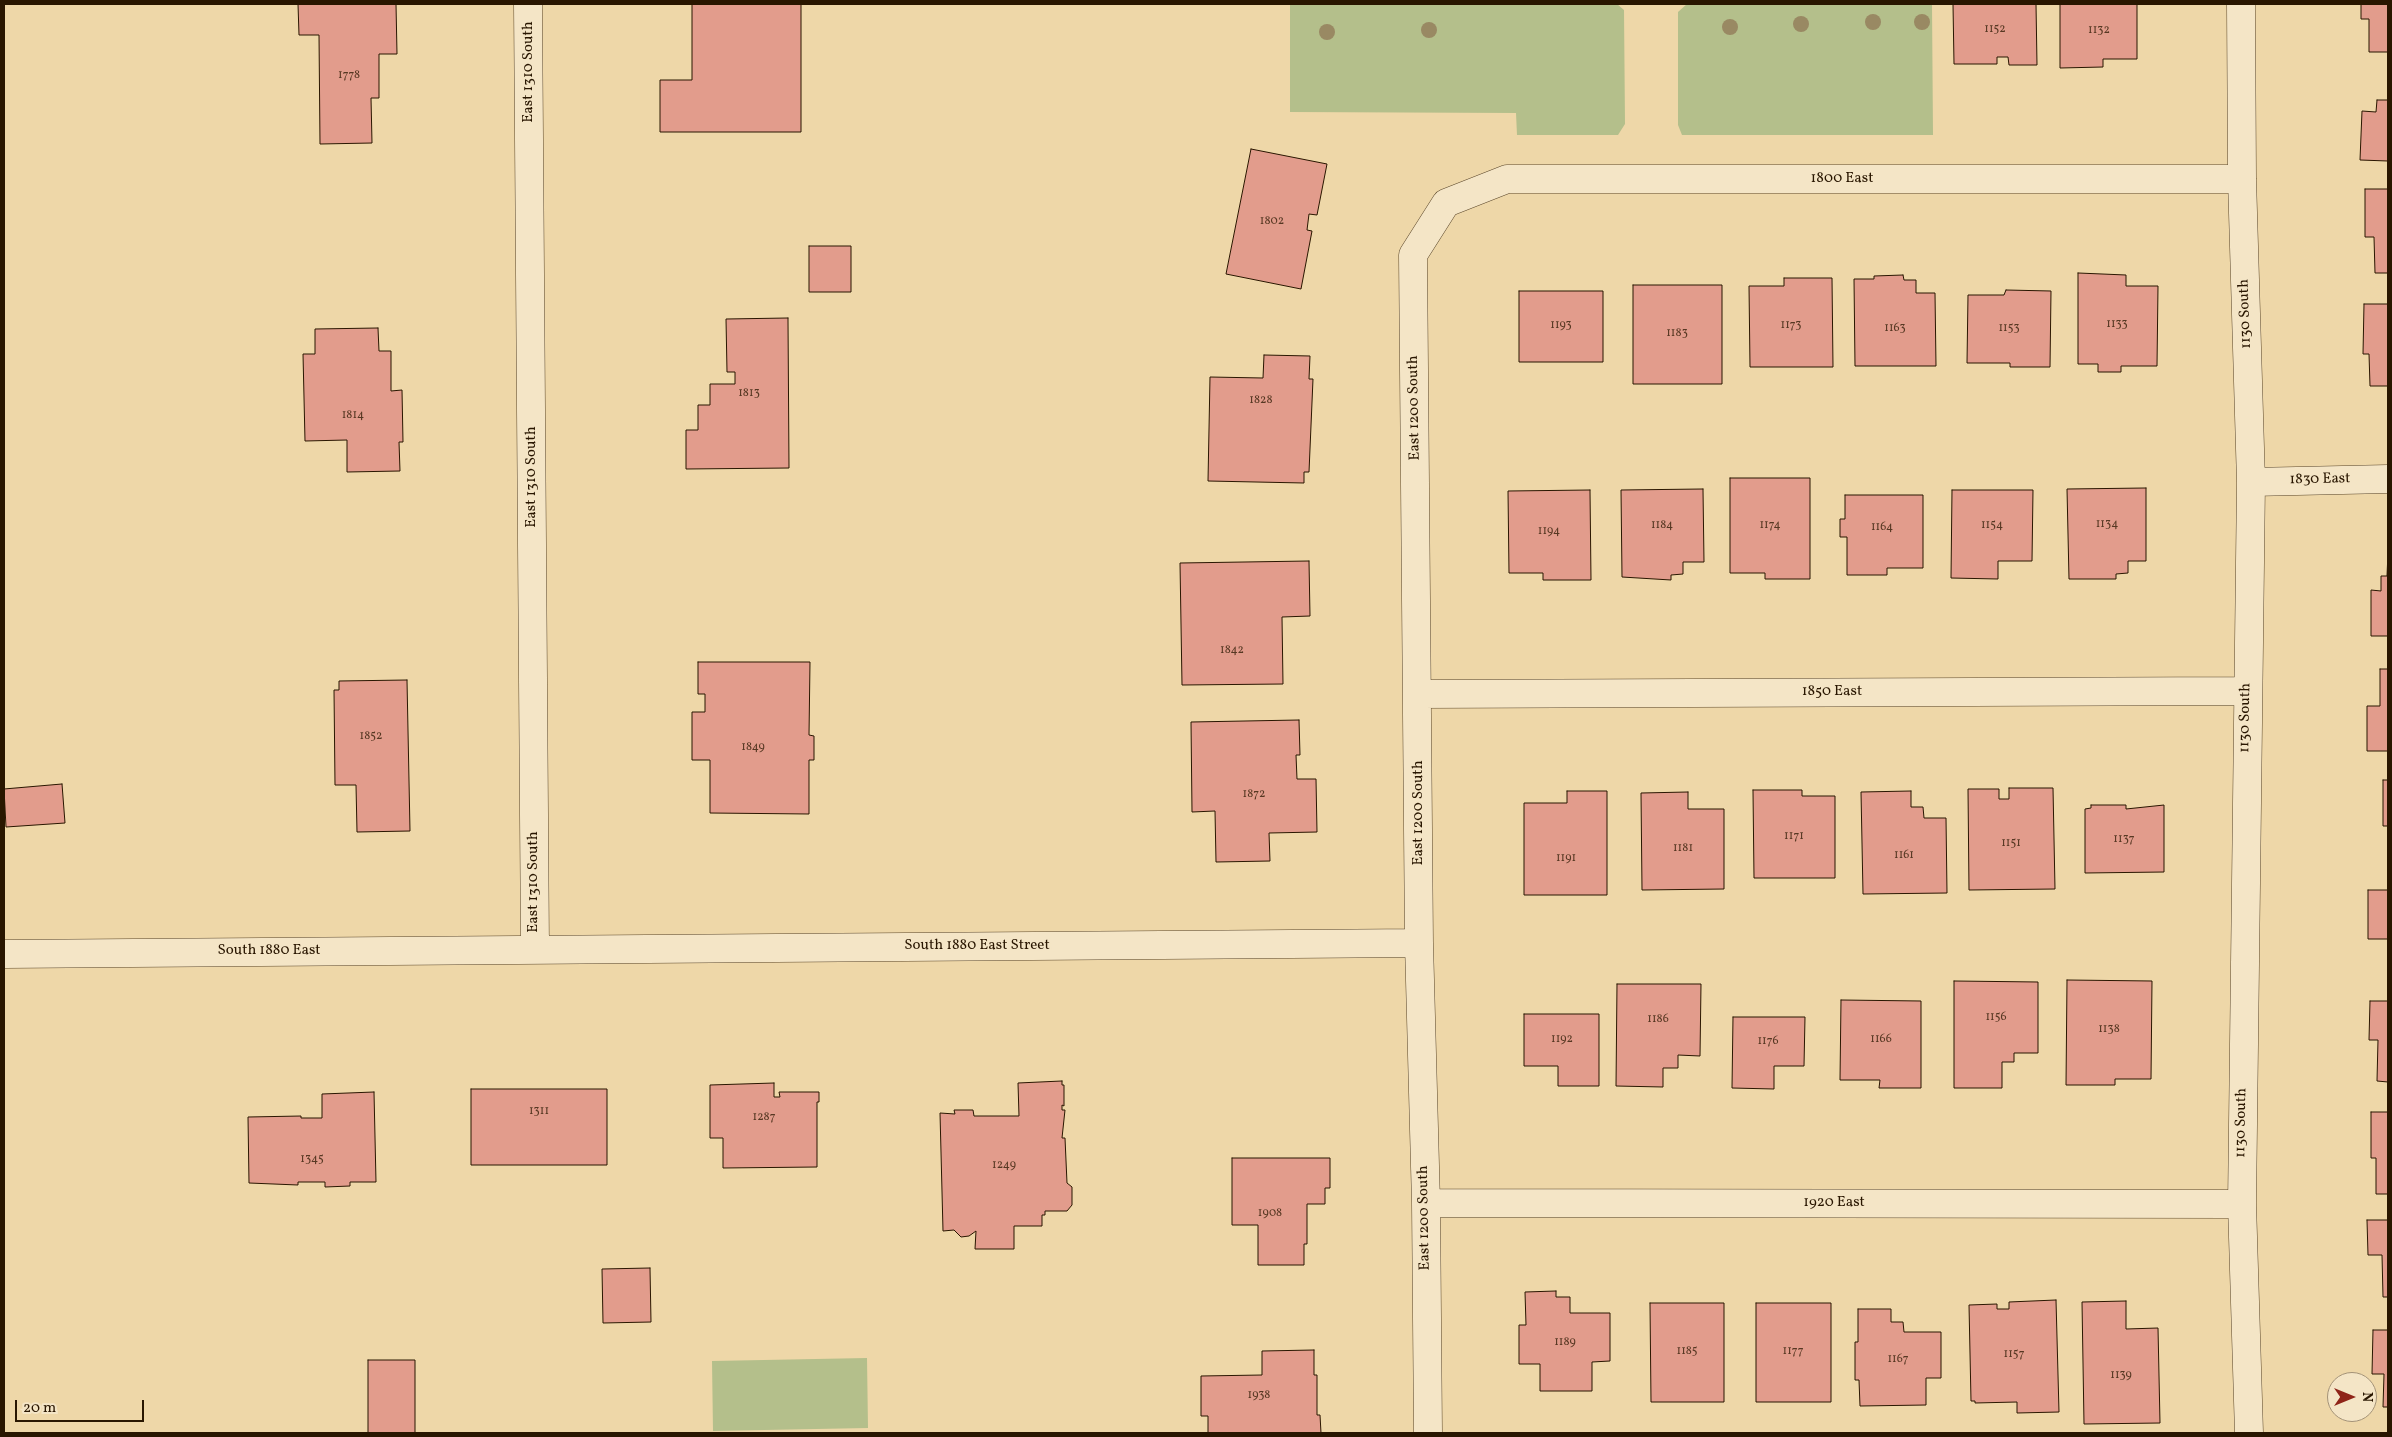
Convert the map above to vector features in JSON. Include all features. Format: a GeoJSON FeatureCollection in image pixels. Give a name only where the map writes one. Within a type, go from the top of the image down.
{"type":"FeatureCollection","features":[{"type":"Feature","properties":{"kind":"street","name":"East 1310 South"},"geometry":{"type":"LineString","coordinates":[[528,4],[535,949]]}},
{"type":"Feature","properties":{"kind":"street","name":"1130 South"},"geometry":{"type":"LineString","coordinates":[[2241,4],[2242,179],[2251,482],[2242,1204],[2249,1433]]}},
{"type":"Feature","properties":{"kind":"street","name":"1800 East"},"geometry":{"type":"LineString","coordinates":[[1446,203],[1507,179],[2242,179]]}},
{"type":"Feature","properties":{"kind":"street","name":"East 1200 South"},"geometry":{"type":"LineString","coordinates":[[1428,1433],[1426,1202],[1419,943],[1413,255],[1446,203]]}},
{"type":"Feature","properties":{"kind":"street","name":"1830 East"},"geometry":{"type":"LineString","coordinates":[[2251,482],[2388,479]]}},
{"type":"Feature","properties":{"kind":"street","name":"1850 East"},"geometry":{"type":"LineString","coordinates":[[1418,694],[2247,691]]}},
{"type":"Feature","properties":{"kind":"street","name":"South 1880 East Street"},"geometry":{"type":"LineString","coordinates":[[535,949],[1419,943]]}},
{"type":"Feature","properties":{"kind":"street","name":"South 1880 East"},"geometry":{"type":"LineString","coordinates":[[4,954],[535,949]]}},
{"type":"Feature","properties":{"kind":"street","name":"1920 East"},"geometry":{"type":"LineString","coordinates":[[1426,1202],[2242,1204]]}},
{"type":"Feature","properties":{"kind":"green space"},"geometry":{"type":"Polygon","coordinates":[[[1290,4],[1617,4],[1624,10],[1625,124],[1618,135],[1517,135],[1516,113],[1290,112],[1290,4]]]}},
{"type":"Feature","properties":{"kind":"green space"},"geometry":{"type":"Polygon","coordinates":[[[1687,4],[1932,4],[1933,135],[1682,135],[1678,125],[1678,12],[1687,4]]]}},
{"type":"Feature","properties":{"kind":"green space"},"geometry":{"type":"Polygon","coordinates":[[[867,1358],[868,1428],[713,1431],[712,1361],[867,1358]]]}},
{"type":"Feature","properties":{"kind":"building"},"geometry":{"type":"Polygon","coordinates":[[[298,4],[396,4],[397,54],[379,54],[379,98],[371,98],[372,143],[320,144],[319,35],[299,35],[298,4]]]}},
{"type":"Feature","properties":{"kind":"building"},"geometry":{"type":"Polygon","coordinates":[[[692,4],[801,4],[801,132],[660,132],[660,80],[692,80],[692,4]]]}},
{"type":"Feature","properties":{"kind":"building"},"geometry":{"type":"Polygon","coordinates":[[[1953,4],[2036,4],[2037,65],[2009,65],[2008,57],[1997,57],[1997,64],[1954,64],[1953,4]]]}},
{"type":"Feature","properties":{"kind":"building"},"geometry":{"type":"Polygon","coordinates":[[[2060,4],[2137,4],[2137,59],[2103,59],[2103,67],[2060,68],[2060,4]]]}},
{"type":"Feature","properties":{"kind":"building"},"geometry":{"type":"Polygon","coordinates":[[[2361,4],[2388,4],[2388,52],[2369,52],[2369,19],[2361,19],[2361,4]]]}},
{"type":"Feature","properties":{"kind":"building"},"geometry":{"type":"Polygon","coordinates":[[[2377,100],[2388,100],[2388,161],[2360,160],[2362,111],[2376,112],[2377,100]]]}},
{"type":"Feature","properties":{"kind":"building"},"geometry":{"type":"Polygon","coordinates":[[[1251,149],[1327,164],[1317,215],[1309,214],[1307,230],[1312,231],[1301,289],[1226,274],[1251,149]]]}},
{"type":"Feature","properties":{"kind":"building"},"geometry":{"type":"Polygon","coordinates":[[[2365,189],[2388,189],[2388,273],[2375,273],[2374,237],[2365,237],[2365,189]]]}},
{"type":"Feature","properties":{"kind":"building"},"geometry":{"type":"Polygon","coordinates":[[[809,246],[851,246],[851,292],[809,292],[809,246]]]}},
{"type":"Feature","properties":{"kind":"building"},"geometry":{"type":"Polygon","coordinates":[[[2078,273],[2126,275],[2126,286],[2158,286],[2157,366],[2121,366],[2121,372],[2098,372],[2098,364],[2078,364],[2078,273]]]}},
{"type":"Feature","properties":{"kind":"building"},"geometry":{"type":"Polygon","coordinates":[[[1903,275],[1904,280],[1916,280],[1916,293],[1935,293],[1936,366],[1855,366],[1854,279],[1874,279],[1874,276],[1903,275]]]}},
{"type":"Feature","properties":{"kind":"building"},"geometry":{"type":"Polygon","coordinates":[[[1784,278],[1832,278],[1833,367],[1750,367],[1749,286],[1784,286],[1784,278]]]}},
{"type":"Feature","properties":{"kind":"building"},"geometry":{"type":"Polygon","coordinates":[[[1633,285],[1722,285],[1722,384],[1633,384],[1633,285]]]}},
{"type":"Feature","properties":{"kind":"building"},"geometry":{"type":"Polygon","coordinates":[[[2006,290],[2051,291],[2050,367],[2010,367],[2010,363],[1967,363],[1968,295],[2004,295],[2006,290]]]}},
{"type":"Feature","properties":{"kind":"building"},"geometry":{"type":"Polygon","coordinates":[[[1519,291],[1603,291],[1603,362],[1519,362],[1519,291]]]}},
{"type":"Feature","properties":{"kind":"building"},"geometry":{"type":"Polygon","coordinates":[[[2364,304],[2388,304],[2388,386],[2370,386],[2369,354],[2363,354],[2364,304]]]}},
{"type":"Feature","properties":{"kind":"building"},"geometry":{"type":"Polygon","coordinates":[[[788,318],[789,468],[686,469],[686,430],[698,430],[698,405],[710,405],[710,384],[735,384],[735,372],[727,372],[726,319],[788,318]]]}},
{"type":"Feature","properties":{"kind":"building"},"geometry":{"type":"Polygon","coordinates":[[[378,328],[379,351],[391,351],[391,391],[402,390],[403,442],[399,442],[400,471],[347,472],[347,440],[305,441],[303,354],[315,354],[315,329],[378,328]]]}},
{"type":"Feature","properties":{"kind":"building"},"geometry":{"type":"Polygon","coordinates":[[[1264,355],[1310,356],[1309,379],[1313,379],[1309,472],[1304,472],[1304,483],[1208,481],[1210,377],[1263,378],[1264,355]]]}},
{"type":"Feature","properties":{"kind":"building"},"geometry":{"type":"Polygon","coordinates":[[[1730,478],[1810,478],[1810,579],[1765,579],[1765,573],[1730,573],[1730,478]]]}},
{"type":"Feature","properties":{"kind":"building"},"geometry":{"type":"Polygon","coordinates":[[[2146,488],[2146,561],[2128,561],[2128,573],[2116,574],[2116,579],[2069,579],[2067,489],[2146,488]]]}},
{"type":"Feature","properties":{"kind":"building"},"geometry":{"type":"Polygon","coordinates":[[[1703,489],[1704,562],[1683,562],[1683,574],[1671,575],[1671,580],[1622,577],[1621,490],[1703,489]]]}},
{"type":"Feature","properties":{"kind":"building"},"geometry":{"type":"Polygon","coordinates":[[[1590,490],[1591,580],[1543,580],[1543,573],[1509,573],[1508,491],[1590,490]]]}},
{"type":"Feature","properties":{"kind":"building"},"geometry":{"type":"Polygon","coordinates":[[[1952,490],[2033,490],[2032,561],[1998,561],[1998,579],[1951,578],[1952,490]]]}},
{"type":"Feature","properties":{"kind":"building"},"geometry":{"type":"Polygon","coordinates":[[[1845,495],[1923,495],[1923,568],[1887,568],[1887,575],[1847,575],[1847,537],[1840,537],[1840,519],[1845,519],[1845,495]]]}},
{"type":"Feature","properties":{"kind":"building"},"geometry":{"type":"Polygon","coordinates":[[[2388,552],[2388,636],[2371,636],[2371,590],[2381,591],[2381,576],[2387,576],[2388,552]]]}},
{"type":"Feature","properties":{"kind":"building"},"geometry":{"type":"Polygon","coordinates":[[[1309,561],[1310,616],[1282,617],[1283,684],[1182,685],[1180,563],[1309,561]]]}},
{"type":"Feature","properties":{"kind":"building"},"geometry":{"type":"Polygon","coordinates":[[[698,662],[810,662],[809,735],[814,736],[814,760],[809,760],[809,814],[710,813],[710,760],[692,760],[692,712],[705,712],[705,694],[698,694],[698,662]]]}},
{"type":"Feature","properties":{"kind":"building"},"geometry":{"type":"Polygon","coordinates":[[[2380,669],[2388,669],[2388,751],[2367,751],[2367,706],[2380,706],[2380,669]]]}},
{"type":"Feature","properties":{"kind":"building"},"geometry":{"type":"Polygon","coordinates":[[[407,680],[410,831],[357,832],[356,785],[335,785],[334,690],[339,690],[339,681],[407,680]]]}},
{"type":"Feature","properties":{"kind":"building"},"geometry":{"type":"Polygon","coordinates":[[[1299,720],[1300,755],[1296,755],[1297,779],[1316,779],[1317,832],[1269,833],[1270,861],[1216,862],[1215,811],[1192,812],[1191,722],[1299,720]]]}},
{"type":"Feature","properties":{"kind":"building"},"geometry":{"type":"Polygon","coordinates":[[[2383,780],[2388,780],[2388,826],[2383,826],[2383,780]]]}},
{"type":"Feature","properties":{"kind":"building"},"geometry":{"type":"Polygon","coordinates":[[[62,784],[65,823],[6,827],[4,789],[62,784]]]}},
{"type":"Feature","properties":{"kind":"building"},"geometry":{"type":"Polygon","coordinates":[[[2009,788],[2053,788],[2055,889],[1969,890],[1968,789],[1999,789],[1999,799],[2009,799],[2009,788]]]}},
{"type":"Feature","properties":{"kind":"building"},"geometry":{"type":"Polygon","coordinates":[[[1753,790],[1802,790],[1802,796],[1835,796],[1835,878],[1754,878],[1753,790]]]}},
{"type":"Feature","properties":{"kind":"building"},"geometry":{"type":"Polygon","coordinates":[[[1567,791],[1607,791],[1607,895],[1524,895],[1524,803],[1567,803],[1567,791]]]}},
{"type":"Feature","properties":{"kind":"building"},"geometry":{"type":"Polygon","coordinates":[[[1911,791],[1911,807],[1923,807],[1924,818],[1946,818],[1947,893],[1863,894],[1861,792],[1911,791]]]}},
{"type":"Feature","properties":{"kind":"building"},"geometry":{"type":"Polygon","coordinates":[[[1688,792],[1688,809],[1724,809],[1724,889],[1642,890],[1641,793],[1688,792]]]}},
{"type":"Feature","properties":{"kind":"building"},"geometry":{"type":"Polygon","coordinates":[[[2091,805],[2126,805],[2126,809],[2164,805],[2164,872],[2085,873],[2085,809],[2091,808],[2091,805]]]}},
{"type":"Feature","properties":{"kind":"building"},"geometry":{"type":"Polygon","coordinates":[[[2368,890],[2388,890],[2388,939],[2368,939],[2368,890]]]}},
{"type":"Feature","properties":{"kind":"building"},"geometry":{"type":"Polygon","coordinates":[[[2067,980],[2152,981],[2151,1079],[2115,1079],[2115,1085],[2066,1085],[2067,980]]]}},
{"type":"Feature","properties":{"kind":"building"},"geometry":{"type":"Polygon","coordinates":[[[1954,981],[2038,982],[2038,1053],[2014,1053],[2014,1062],[2002,1062],[2002,1088],[1954,1088],[1954,981]]]}},
{"type":"Feature","properties":{"kind":"building"},"geometry":{"type":"Polygon","coordinates":[[[1617,984],[1701,984],[1700,1056],[1678,1055],[1678,1068],[1663,1068],[1663,1087],[1616,1086],[1617,984]]]}},
{"type":"Feature","properties":{"kind":"building"},"geometry":{"type":"Polygon","coordinates":[[[1841,1000],[1921,1001],[1921,1088],[1879,1088],[1880,1080],[1840,1080],[1841,1000]]]}},
{"type":"Feature","properties":{"kind":"building"},"geometry":{"type":"Polygon","coordinates":[[[2370,1001],[2388,1001],[2388,1082],[2377,1081],[2378,1040],[2369,1040],[2370,1001]]]}},
{"type":"Feature","properties":{"kind":"building"},"geometry":{"type":"Polygon","coordinates":[[[1524,1014],[1599,1014],[1599,1086],[1558,1086],[1558,1066],[1524,1066],[1524,1014]]]}},
{"type":"Feature","properties":{"kind":"building"},"geometry":{"type":"Polygon","coordinates":[[[1733,1017],[1805,1017],[1804,1066],[1774,1066],[1774,1089],[1732,1088],[1733,1017]]]}},
{"type":"Feature","properties":{"kind":"building"},"geometry":{"type":"Polygon","coordinates":[[[1062,1081],[1062,1085],[1064,1085],[1064,1106],[1062,1105],[1062,1110],[1065,1110],[1062,1138],[1065,1138],[1067,1183],[1072,1187],[1072,1205],[1067,1211],[1045,1211],[1045,1215],[1042,1215],[1042,1226],[1014,1226],[1014,1249],[975,1249],[976,1231],[969,1236],[961,1237],[954,1230],[943,1231],[940,1113],[955,1114],[954,1110],[973,1110],[974,1116],[1019,1116],[1018,1083],[1062,1081]]]}},
{"type":"Feature","properties":{"kind":"building"},"geometry":{"type":"Polygon","coordinates":[[[774,1083],[774,1097],[780,1097],[779,1092],[819,1092],[819,1102],[817,1102],[817,1167],[723,1168],[723,1138],[710,1138],[710,1085],[774,1083]]]}},
{"type":"Feature","properties":{"kind":"building"},"geometry":{"type":"Polygon","coordinates":[[[471,1089],[607,1089],[607,1165],[471,1165],[471,1089]]]}},
{"type":"Feature","properties":{"kind":"building"},"geometry":{"type":"Polygon","coordinates":[[[374,1092],[376,1182],[350,1182],[350,1186],[325,1187],[325,1182],[298,1182],[298,1185],[249,1183],[248,1117],[301,1116],[301,1118],[322,1118],[322,1094],[374,1092]]]}},
{"type":"Feature","properties":{"kind":"building"},"geometry":{"type":"Polygon","coordinates":[[[2371,1112],[2388,1112],[2388,1194],[2376,1194],[2376,1158],[2371,1158],[2371,1112]]]}},
{"type":"Feature","properties":{"kind":"building"},"geometry":{"type":"Polygon","coordinates":[[[1232,1158],[1330,1158],[1330,1188],[1325,1188],[1325,1204],[1307,1204],[1307,1244],[1304,1244],[1304,1265],[1258,1265],[1258,1225],[1232,1225],[1232,1158]]]}},
{"type":"Feature","properties":{"kind":"building"},"geometry":{"type":"Polygon","coordinates":[[[2367,1220],[2388,1220],[2388,1297],[2383,1297],[2382,1255],[2368,1255],[2367,1220]]]}},
{"type":"Feature","properties":{"kind":"building"},"geometry":{"type":"Polygon","coordinates":[[[650,1268],[651,1322],[603,1323],[602,1269],[650,1268]]]}},
{"type":"Feature","properties":{"kind":"building"},"geometry":{"type":"Polygon","coordinates":[[[1556,1291],[1556,1297],[1570,1297],[1570,1313],[1610,1313],[1610,1361],[1592,1362],[1592,1391],[1540,1391],[1540,1364],[1519,1364],[1519,1325],[1526,1325],[1525,1292],[1556,1291]]]}},
{"type":"Feature","properties":{"kind":"building"},"geometry":{"type":"Polygon","coordinates":[[[2056,1300],[2059,1412],[2017,1413],[2017,1402],[1975,1403],[1975,1401],[1971,1401],[1969,1305],[1997,1304],[1997,1309],[2009,1309],[2009,1302],[2056,1300]]]}},
{"type":"Feature","properties":{"kind":"building"},"geometry":{"type":"Polygon","coordinates":[[[2126,1301],[2126,1329],[2158,1328],[2160,1423],[2084,1424],[2082,1302],[2126,1301]]]}},
{"type":"Feature","properties":{"kind":"building"},"geometry":{"type":"Polygon","coordinates":[[[1650,1303],[1724,1303],[1724,1402],[1651,1402],[1650,1303]]]}},
{"type":"Feature","properties":{"kind":"building"},"geometry":{"type":"Polygon","coordinates":[[[1756,1303],[1831,1303],[1831,1402],[1756,1402],[1756,1303]]]}},
{"type":"Feature","properties":{"kind":"building"},"geometry":{"type":"Polygon","coordinates":[[[1858,1309],[1891,1309],[1891,1322],[1903,1322],[1904,1332],[1941,1332],[1941,1378],[1926,1378],[1926,1405],[1860,1406],[1859,1380],[1855,1380],[1855,1342],[1858,1342],[1858,1309]]]}},
{"type":"Feature","properties":{"kind":"building"},"geometry":{"type":"Polygon","coordinates":[[[2373,1330],[2388,1330],[2388,1407],[2383,1407],[2384,1374],[2372,1372],[2373,1330]]]}},
{"type":"Feature","properties":{"kind":"building"},"geometry":{"type":"Polygon","coordinates":[[[1314,1350],[1314,1375],[1317,1375],[1317,1415],[1320,1415],[1321,1433],[1208,1433],[1208,1416],[1201,1416],[1201,1376],[1262,1375],[1262,1351],[1314,1350]]]}},
{"type":"Feature","properties":{"kind":"building"},"geometry":{"type":"Polygon","coordinates":[[[368,1360],[415,1360],[415,1433],[368,1433],[368,1360]]]}}]}
